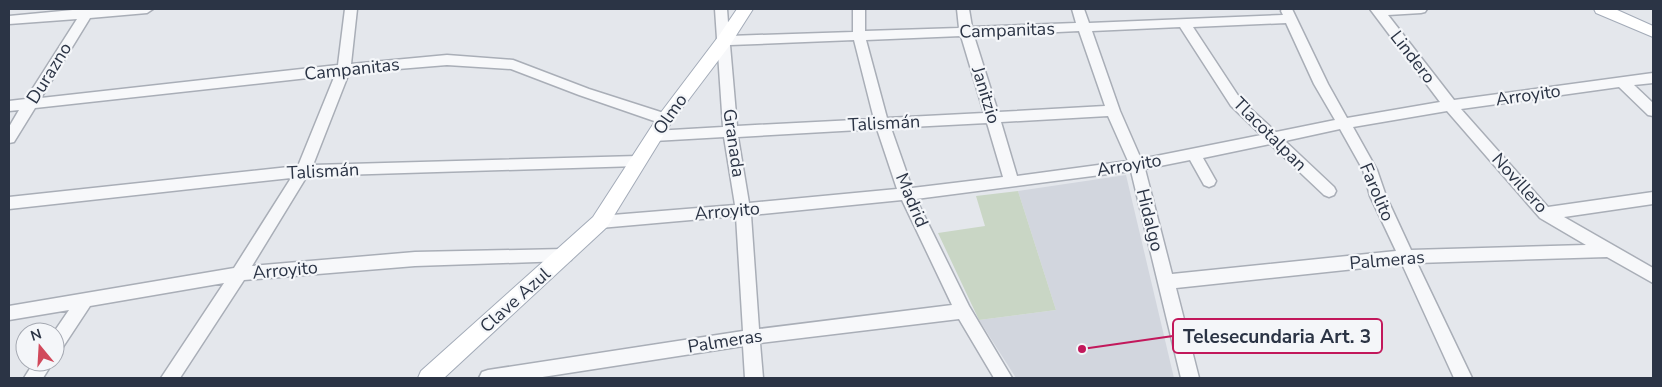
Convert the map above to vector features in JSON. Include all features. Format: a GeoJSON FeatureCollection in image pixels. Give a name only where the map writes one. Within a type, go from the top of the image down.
{"type":"FeatureCollection","features":[{"type":"Feature","properties":{"kind":"main road","name":"Olmo"},"geometry":{"type":"LineString","coordinates":[[600,222],[654,136],[724,41],[745,9]]}},
{"type":"Feature","properties":{"kind":"main road"},"geometry":{"type":"LineString","coordinates":[[1602,9],[1653,32]]}},
{"type":"Feature","properties":{"kind":"main road","name":"Clave Azul"},"geometry":{"type":"LineString","coordinates":[[429,378],[600,222]]}},
{"type":"Feature","properties":{"kind":"street"},"geometry":{"type":"LineString","coordinates":[[9,20],[87,11],[147,9]]}},
{"type":"Feature","properties":{"kind":"street"},"geometry":{"type":"LineString","coordinates":[[170,378],[239,274],[303,171],[344,69],[351,9]]}},
{"type":"Feature","properties":{"kind":"street","name":"Granada"},"geometry":{"type":"LineString","coordinates":[[721,9],[730,131],[743,210],[754,378]]}},
{"type":"Feature","properties":{"kind":"street","name":"Madrid"},"geometry":{"type":"LineString","coordinates":[[859,9],[859,36],[882,124],[907,195],[963,311],[1003,378]]}},
{"type":"Feature","properties":{"kind":"street","name":"Janitzio"},"geometry":{"type":"LineString","coordinates":[[963,9],[966,32],[1012,182]]}},
{"type":"Feature","properties":{"kind":"street","name":"Hidalgo"},"geometry":{"type":"LineString","coordinates":[[1078,9],[1113,111],[1137,164],[1190,378]]}},
{"type":"Feature","properties":{"kind":"street","name":"Tlacotalpan"},"geometry":{"type":"LineString","coordinates":[[1188,9],[1189,23],[1236,103],[1329,190]]}},
{"type":"Feature","properties":{"kind":"street"},"geometry":{"type":"LineString","coordinates":[[1377,11],[1421,9]]}},
{"type":"Feature","properties":{"kind":"street","name":"Durazno"},"geometry":{"type":"LineString","coordinates":[[9,138],[87,11]]}},
{"type":"Feature","properties":{"kind":"street","name":"Lindero"},"geometry":{"type":"LineString","coordinates":[[1377,11],[1451,106]]}},
{"type":"Feature","properties":{"kind":"street","name":"Campanitas"},"geometry":{"type":"LineString","coordinates":[[724,41],[1189,23],[1288,14]]}},
{"type":"Feature","properties":{"kind":"street","name":"Farolito"},"geometry":{"type":"LineString","coordinates":[[1288,14],[1343,125],[1370,170],[1378,196],[1405,256],[1464,378]]}},
{"type":"Feature","properties":{"kind":"street","name":"Campanitas"},"geometry":{"type":"LineString","coordinates":[[9,106],[344,69],[447,60],[513,65],[665,120]]}},
{"type":"Feature","properties":{"kind":"street","name":"Arroyito"},"geometry":{"type":"LineString","coordinates":[[600,222],[907,195],[1012,182],[1137,164],[1451,106],[1653,78]]}},
{"type":"Feature","properties":{"kind":"street"},"geometry":{"type":"LineString","coordinates":[[1622,82],[1653,111]]}},
{"type":"Feature","properties":{"kind":"street","name":"Novillero"},"geometry":{"type":"LineString","coordinates":[[1451,106],[1545,214],[1653,276]]}},
{"type":"Feature","properties":{"kind":"street","name":"Talismán"},"geometry":{"type":"LineString","coordinates":[[654,136],[1113,111]]}},
{"type":"Feature","properties":{"kind":"street"},"geometry":{"type":"LineString","coordinates":[[1194,154],[1209,181]]}},
{"type":"Feature","properties":{"kind":"street","name":"Talismán"},"geometry":{"type":"LineString","coordinates":[[9,203],[303,171],[638,161]]}},
{"type":"Feature","properties":{"kind":"street"},"geometry":{"type":"LineString","coordinates":[[1545,214],[1653,198]]}},
{"type":"Feature","properties":{"kind":"street","name":"Palmeras"},"geometry":{"type":"LineString","coordinates":[[1166,282],[1405,256],[1609,251]]}},
{"type":"Feature","properties":{"kind":"street","name":"Arroyito"},"geometry":{"type":"LineString","coordinates":[[9,313],[239,274],[415,259],[565,255]]}},
{"type":"Feature","properties":{"kind":"street"},"geometry":{"type":"LineString","coordinates":[[65,330],[84,301]]}},
{"type":"Feature","properties":{"kind":"street","name":"Palmeras"},"geometry":{"type":"LineString","coordinates":[[488,378],[751,337],[963,311]]}},
{"type":"Feature","properties":{"kind":"shaded area"},"geometry":{"type":"Polygon","coordinates":[[[1126,175],[1174,378],[1016,378],[979,320],[1056,310],[1018,191],[1126,175]]]}},
{"type":"Feature","properties":{"kind":"green space"},"geometry":{"type":"Polygon","coordinates":[[[1018,191],[1056,310],[979,320],[938,233],[985,226],[976,196],[1018,191]]]}},
{"type":"Feature","properties":{"kind":"place","name":"Telesecundaria Art. 3"},"geometry":{"type":"Point","coordinates":[1082,349]}}]}
